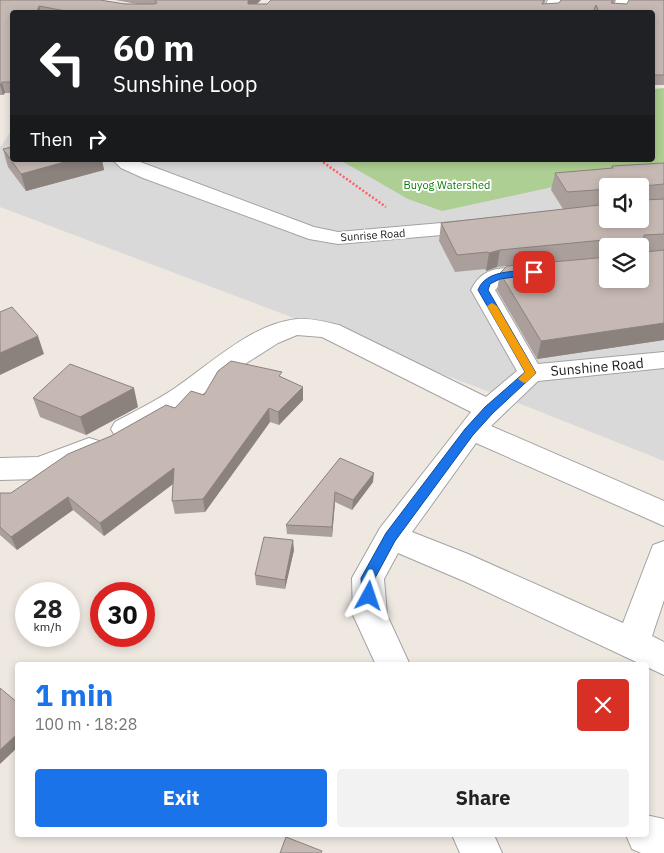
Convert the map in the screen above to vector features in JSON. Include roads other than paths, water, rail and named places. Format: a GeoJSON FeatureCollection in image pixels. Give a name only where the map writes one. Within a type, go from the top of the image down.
{"type":"FeatureCollection","features":[{"type":"Feature","properties":{"kind":"street","name":"Sunrise Road"},"geometry":{"type":"LineString","coordinates":[[126,162],[150,174],[309,233],[338,238],[496,224]]}},
{"type":"Feature","properties":{"kind":"street"},"geometry":{"type":"LineString","coordinates":[[392,662],[370,615],[368,578],[390,537],[469,432],[489,410],[531,373],[483,290],[486,282],[497,276],[599,266]]}},
{"type":"Feature","properties":{"kind":"street"},"geometry":{"type":"LineString","coordinates":[[0,469],[40,468],[104,441],[184,395],[225,365],[270,337],[294,327],[317,328],[330,331],[489,410]]}},
{"type":"Feature","properties":{"kind":"street","name":"Sunshine Road"},"geometry":{"type":"LineString","coordinates":[[531,373],[662,362]]}},
{"type":"Feature","properties":{"kind":"street"},"geometry":{"type":"LineString","coordinates":[[469,432],[481,433],[664,514]]}},
{"type":"Feature","properties":{"kind":"street"},"geometry":{"type":"LineString","coordinates":[[390,537],[435,553],[581,620],[633,641],[664,659]]}},
{"type":"Feature","properties":{"kind":"street"},"geometry":{"type":"LineString","coordinates":[[633,641],[664,554]]}},
{"type":"Feature","properties":{"kind":"street"},"geometry":{"type":"LineString","coordinates":[[649,836],[664,839]]}},
{"type":"Feature","properties":{"kind":"street"},"geometry":{"type":"LineString","coordinates":[[473,837],[482,853]]}},
{"type":"Feature","properties":{"kind":"park label","name":"Buyog Watershed"},"geometry":{"type":"Point","coordinates":[447,185]}}]}
